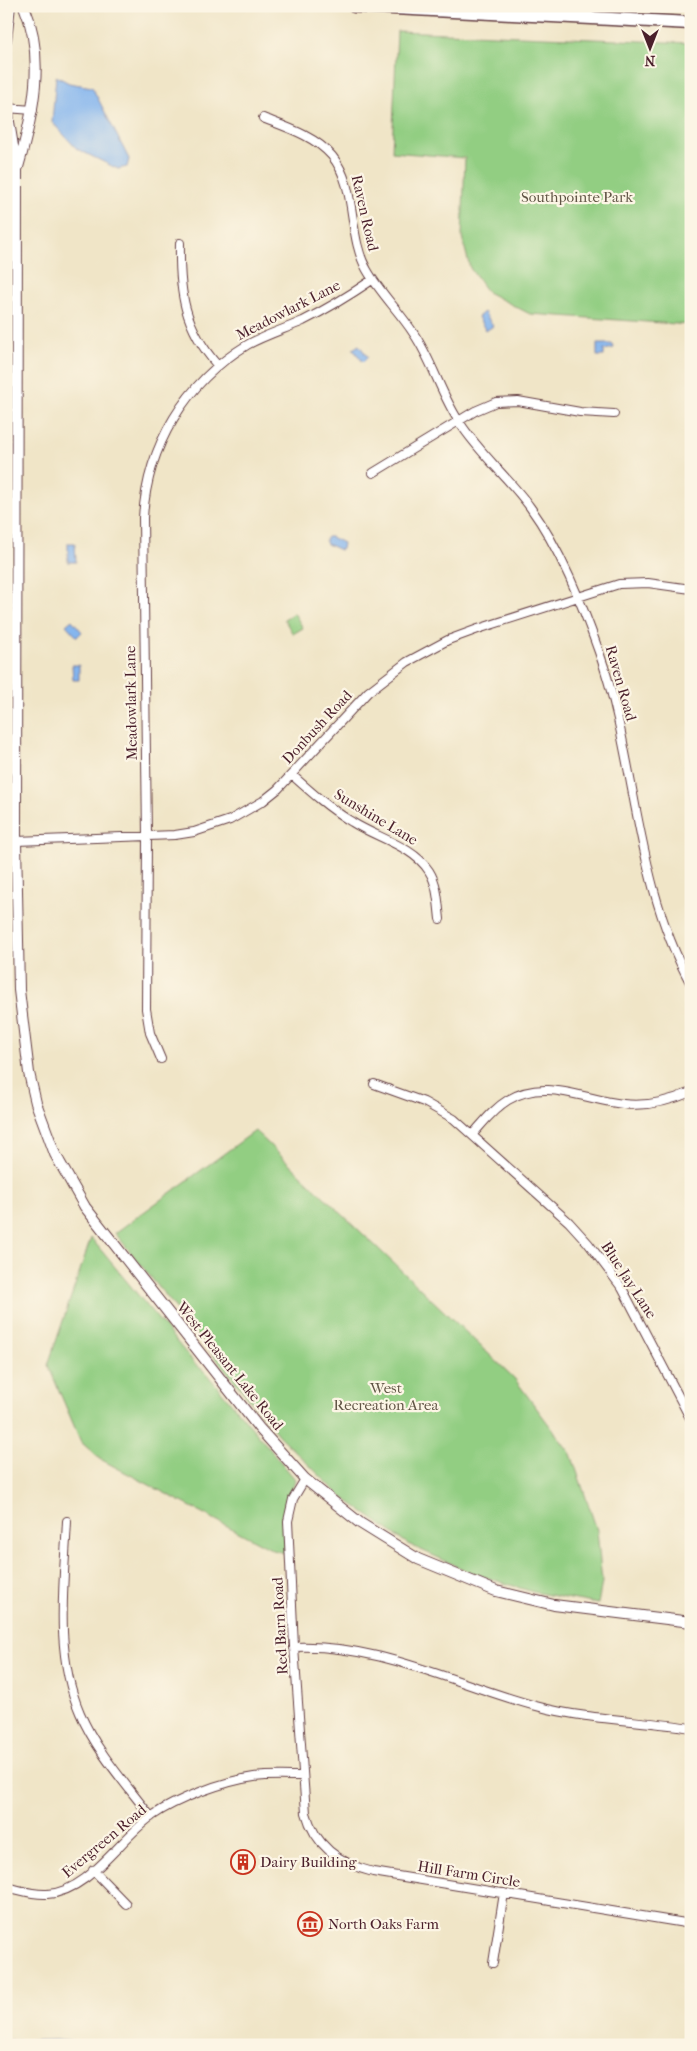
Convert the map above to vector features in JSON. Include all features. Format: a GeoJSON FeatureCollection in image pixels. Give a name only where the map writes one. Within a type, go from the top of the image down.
{"type":"FeatureCollection","features":[{"type":"Feature","properties":{"kind":"main road"},"geometry":{"type":"LineString","coordinates":[[354,6],[531,11],[691,23]]}},
{"type":"Feature","properties":{"kind":"street"},"geometry":{"type":"LineString","coordinates":[[6,40],[10,6]]}},
{"type":"Feature","properties":{"kind":"street"},"geometry":{"type":"LineString","coordinates":[[17,170],[33,110],[35,85],[34,42],[24,6]]}},
{"type":"Feature","properties":{"kind":"street"},"geometry":{"type":"LineString","coordinates":[[6,86],[7,108],[17,170],[18,774],[11,798],[6,804]]}},
{"type":"Feature","properties":{"kind":"street"},"geometry":{"type":"LineString","coordinates":[[7,108],[33,110]]}},
{"type":"Feature","properties":{"kind":"street","name":"Raven Road"},"geometry":{"type":"LineString","coordinates":[[263,118],[315,142],[332,157],[344,180],[358,252],[372,280],[419,340],[458,421],[542,524],[577,597],[607,676],[656,897],[675,950],[691,984]]}},
{"type":"Feature","properties":{"kind":"street"},"geometry":{"type":"LineString","coordinates":[[180,243],[180,284],[187,315],[202,346],[218,366]]}},
{"type":"Feature","properties":{"kind":"street","name":"Meadowlark Lane"},"geometry":{"type":"LineString","coordinates":[[161,1059],[150,1033],[146,1009],[147,836],[143,518],[147,484],[152,463],[168,426],[193,391],[218,366],[249,344],[326,309],[372,280]]}},
{"type":"Feature","properties":{"kind":"street"},"geometry":{"type":"LineString","coordinates":[[373,473],[484,406],[507,401],[580,412],[614,414]]}},
{"type":"Feature","properties":{"kind":"street","name":"Donbush Road"},"geometry":{"type":"LineString","coordinates":[[11,840],[147,836],[194,832],[230,820],[263,801],[292,775],[368,692],[407,662],[448,640],[603,587],[633,583],[691,589]]}},
{"type":"Feature","properties":{"kind":"street","name":"West Pleasant Lake Road"},"geometry":{"type":"LineString","coordinates":[[18,774],[11,840],[17,879],[18,953],[23,1027],[36,1103],[55,1154],[69,1181],[100,1227],[258,1428],[305,1479],[333,1503],[381,1538],[418,1559],[472,1583],[554,1605],[691,1622]]}},
{"type":"Feature","properties":{"kind":"street","name":"Sunshine Lane"},"geometry":{"type":"LineString","coordinates":[[292,775],[352,822],[404,850],[424,864],[435,883],[440,920]]}},
{"type":"Feature","properties":{"kind":"street","name":"Blue Jay Lane"},"geometry":{"type":"LineString","coordinates":[[374,1084],[432,1106],[454,1119],[564,1217],[606,1265],[636,1312],[691,1420]]}},
{"type":"Feature","properties":{"kind":"street"},"geometry":{"type":"LineString","coordinates":[[472,1135],[498,1107],[518,1095],[530,1091],[555,1090],[607,1102],[641,1105],[662,1102],[691,1092]]}},
{"type":"Feature","properties":{"kind":"street","name":"Red Barn Road"},"geometry":{"type":"LineString","coordinates":[[303,1776],[288,1521],[293,1499],[305,1479]]}},
{"type":"Feature","properties":{"kind":"street"},"geometry":{"type":"LineString","coordinates":[[66,1521],[62,1624],[68,1674],[80,1713],[101,1752],[151,1817]]}},
{"type":"Feature","properties":{"kind":"street"},"geometry":{"type":"LineString","coordinates":[[294,1647],[327,1647],[368,1654],[562,1712],[691,1728]]}},
{"type":"Feature","properties":{"kind":"street","name":"Evergreen Road"},"geometry":{"type":"LineString","coordinates":[[6,1887],[36,1894],[58,1893],[77,1884],[151,1817],[182,1801],[238,1780],[269,1776],[303,1776]]}},
{"type":"Feature","properties":{"kind":"street","name":"Hill Farm Circle"},"geometry":{"type":"LineString","coordinates":[[303,1776],[306,1813],[309,1824],[324,1846],[346,1863],[373,1872],[691,1924]]}},
{"type":"Feature","properties":{"kind":"street"},"geometry":{"type":"LineString","coordinates":[[93,1870],[126,1904]]}},
{"type":"Feature","properties":{"kind":"street"},"geometry":{"type":"LineString","coordinates":[[493,1963],[504,1893]]}},
{"type":"Feature","properties":{"kind":"green space","name":"Southpointe Park"},"geometry":{"type":"Polygon","coordinates":[[[397,31],[691,43],[691,325],[530,314],[487,292],[470,268],[462,237],[465,158],[392,152],[397,31]]]}},
{"type":"Feature","properties":{"kind":"green space"},"geometry":{"type":"Polygon","coordinates":[[[294,613],[303,628],[293,634],[284,619],[294,613]]]}},
{"type":"Feature","properties":{"kind":"green space","name":"West Recreation Area"},"geometry":{"type":"Polygon","coordinates":[[[255,1131],[514,1378],[571,1454],[597,1530],[602,1582],[598,1604],[533,1592],[472,1573],[408,1544],[342,1497],[279,1436],[115,1233],[255,1131]]]}},
{"type":"Feature","properties":{"kind":"green space"},"geometry":{"type":"Polygon","coordinates":[[[91,1238],[195,1364],[205,1372],[295,1479],[285,1520],[285,1553],[273,1550],[100,1459],[81,1442],[48,1365],[91,1238]]]}},
{"type":"Feature","properties":{"kind":"water"},"geometry":{"type":"Polygon","coordinates":[[[56,76],[69,83],[92,87],[129,159],[127,167],[118,169],[77,149],[52,122],[56,76]]]}},
{"type":"Feature","properties":{"kind":"water"},"geometry":{"type":"Polygon","coordinates":[[[484,312],[493,326],[486,331],[478,317],[484,312]]]}},
{"type":"Feature","properties":{"kind":"water"},"geometry":{"type":"Polygon","coordinates":[[[597,344],[612,344],[614,348],[604,350],[604,356],[597,356],[597,344]]]}},
{"type":"Feature","properties":{"kind":"water"},"geometry":{"type":"Polygon","coordinates":[[[359,345],[368,357],[363,362],[353,349],[359,345]]]}},
{"type":"Feature","properties":{"kind":"water"},"geometry":{"type":"Polygon","coordinates":[[[327,537],[343,543],[342,549],[340,550],[327,544],[325,540],[327,537]]]}},
{"type":"Feature","properties":{"kind":"water"},"geometry":{"type":"Polygon","coordinates":[[[68,543],[75,543],[76,562],[68,562],[68,543]]]}},
{"type":"Feature","properties":{"kind":"water"},"geometry":{"type":"Polygon","coordinates":[[[72,620],[82,632],[77,637],[66,625],[72,620]]]}},
{"type":"Feature","properties":{"kind":"water"},"geometry":{"type":"Polygon","coordinates":[[[72,665],[79,665],[79,680],[73,680],[72,665]]]}},
{"type":"Feature","properties":{"kind":"water"},"geometry":{"type":"Polygon","coordinates":[[[56,2040],[107,2045],[6,2045],[6,2041],[56,2040]]]}},
{"type":"Feature","properties":{"kind":"place","name":"Dairy Building"},"geometry":{"type":"Point","coordinates":[243,1862]}},
{"type":"Feature","properties":{"kind":"place","name":"North Oaks Farm"},"geometry":{"type":"Point","coordinates":[310,1924]}}]}
